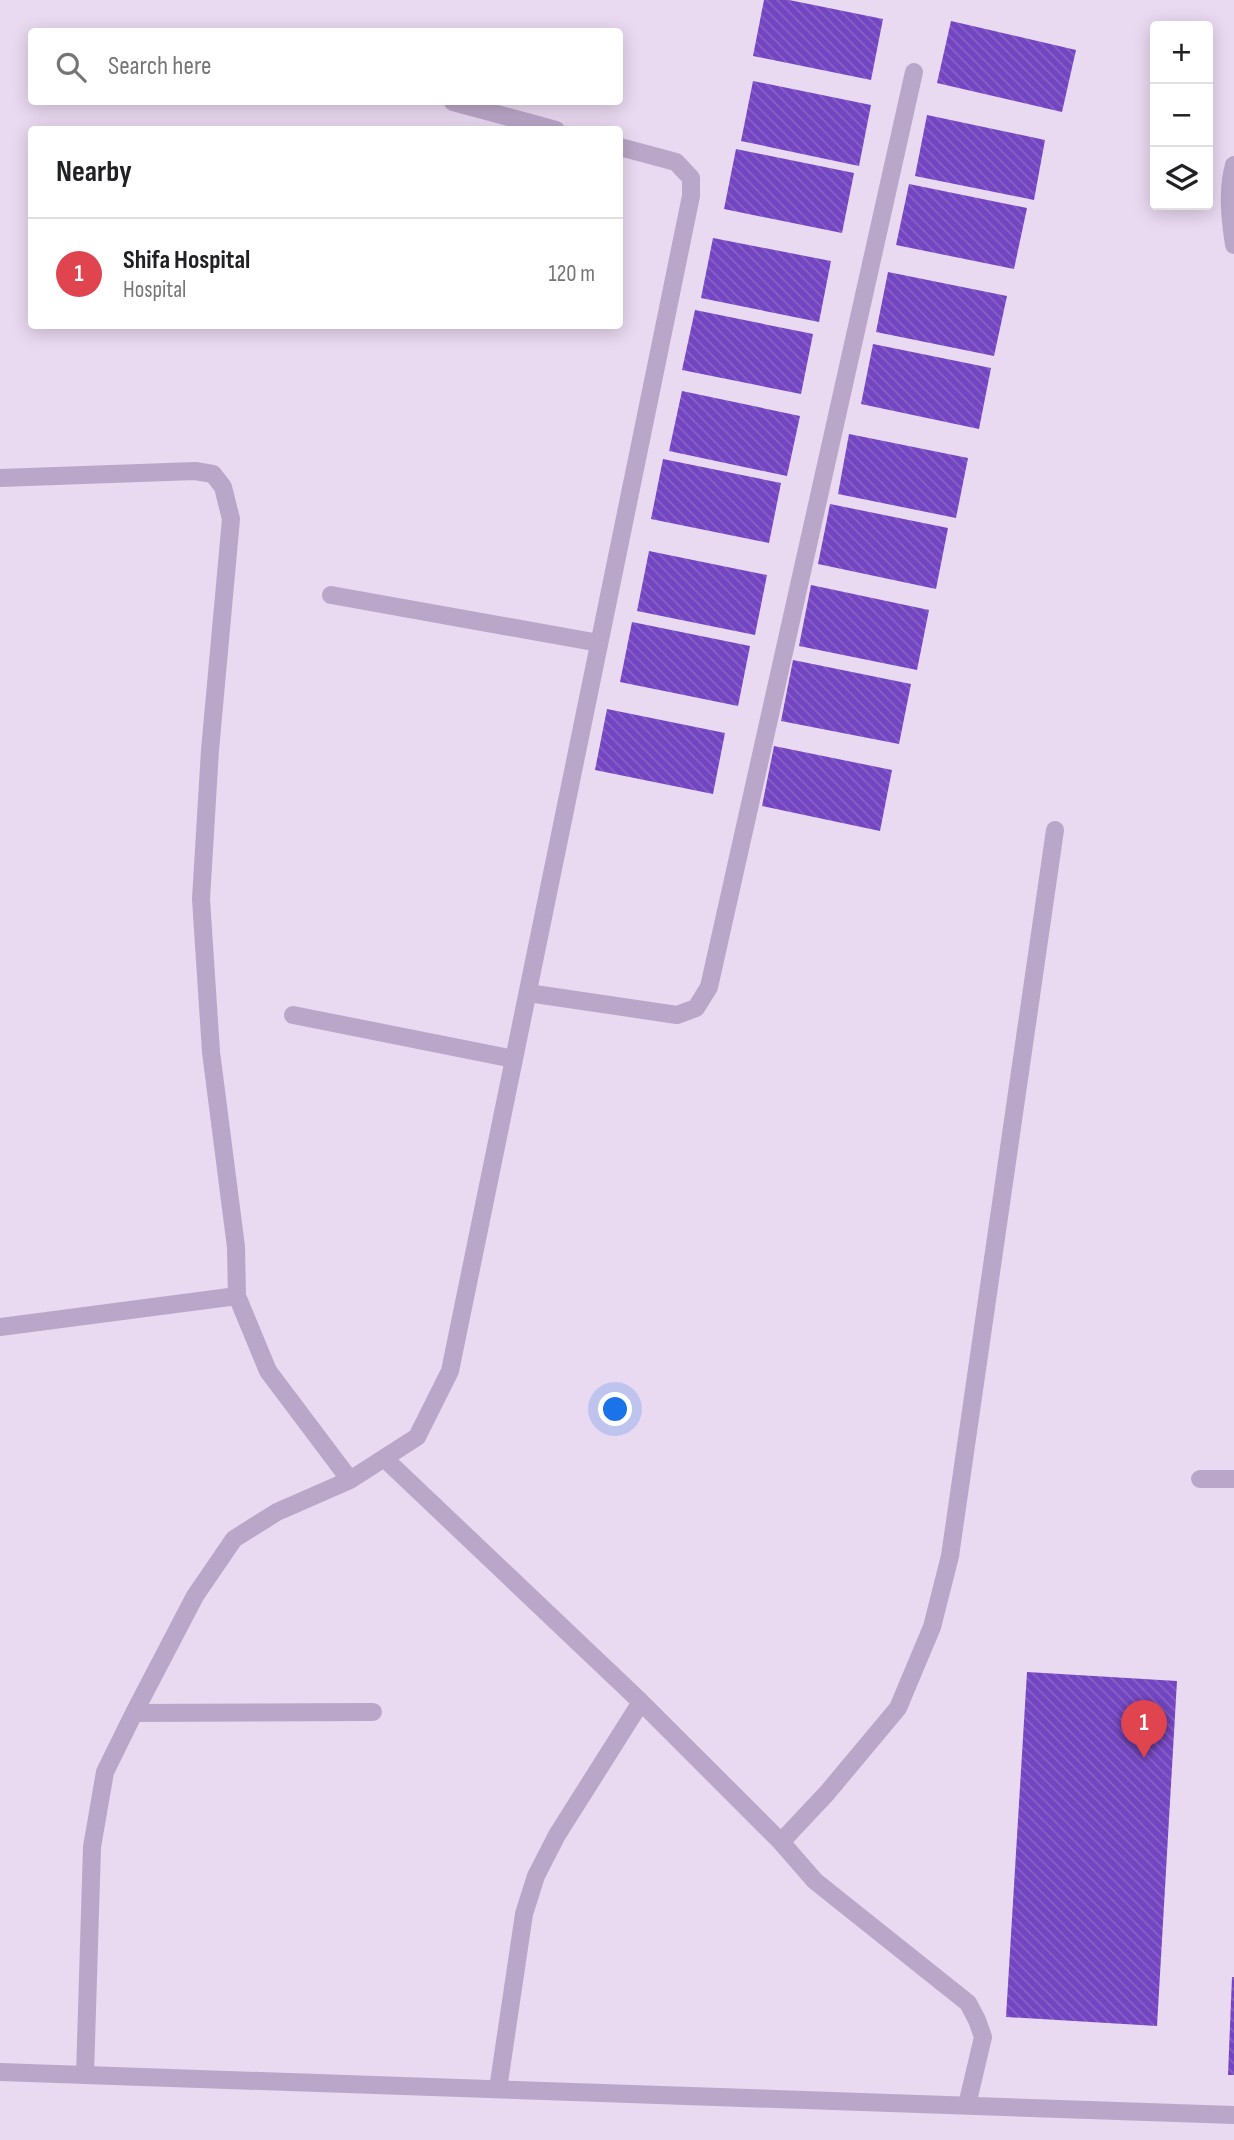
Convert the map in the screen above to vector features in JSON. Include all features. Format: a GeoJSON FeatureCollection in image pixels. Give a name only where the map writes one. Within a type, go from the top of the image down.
{"type":"FeatureCollection","features":[{"type":"Feature","properties":{"kind":"street"},"geometry":{"type":"LineString","coordinates":[[528,993],[677,1015],[696,1008],[709,988],[914,72]]}},
{"type":"Feature","properties":{"kind":"street"},"geometry":{"type":"LineString","coordinates":[[464,105],[541,126]]}},
{"type":"Feature","properties":{"kind":"street"},"geometry":{"type":"LineString","coordinates":[[85,2075],[92,1847],[105,1772],[134,1713],[195,1596],[234,1539],[277,1512],[350,1480],[417,1437],[450,1371],[691,196],[691,178],[676,162],[623,148]]}},
{"type":"Feature","properties":{"kind":"street"},"geometry":{"type":"LineString","coordinates":[[1234,165],[1231,175],[1234,245]]}},
{"type":"Feature","properties":{"kind":"street"},"geometry":{"type":"LineString","coordinates":[[0,478],[195,471],[213,474],[223,487],[231,519],[210,750],[201,899],[211,1052],[236,1247],[237,1296],[268,1371],[350,1480]]}},
{"type":"Feature","properties":{"kind":"street"},"geometry":{"type":"LineString","coordinates":[[331,595],[599,643]]}},
{"type":"Feature","properties":{"kind":"street"},"geometry":{"type":"LineString","coordinates":[[782,1842],[898,1708],[932,1627],[950,1556],[1055,830]]}},
{"type":"Feature","properties":{"kind":"street"},"geometry":{"type":"LineString","coordinates":[[293,1015],[514,1059]]}},
{"type":"Feature","properties":{"kind":"street"},"geometry":{"type":"LineString","coordinates":[[0,1327],[237,1296]]}},
{"type":"Feature","properties":{"kind":"street"},"geometry":{"type":"LineString","coordinates":[[384,1458],[641,1702],[782,1842],[815,1881],[968,2003],[983,2037],[967,2105]]}},
{"type":"Feature","properties":{"kind":"street"},"geometry":{"type":"LineString","coordinates":[[1200,1479],[1234,1479]]}},
{"type":"Feature","properties":{"kind":"street"},"geometry":{"type":"LineString","coordinates":[[498,2089],[524,1914],[536,1876],[557,1835],[641,1702]]}},
{"type":"Feature","properties":{"kind":"street"},"geometry":{"type":"LineString","coordinates":[[134,1713],[373,1712]]}},
{"type":"Feature","properties":{"kind":"street"},"geometry":{"type":"LineString","coordinates":[[0,2072],[1234,2115]]}},
{"type":"Feature","properties":{"kind":"building"},"geometry":{"type":"Polygon","coordinates":[[[764,0],[789,0],[883,19],[871,80],[753,56],[764,0]]]}},
{"type":"Feature","properties":{"kind":"building"},"geometry":{"type":"Polygon","coordinates":[[[951,21],[1076,50],[1062,112],[937,83],[951,21]]]}},
{"type":"Feature","properties":{"kind":"building"},"geometry":{"type":"Polygon","coordinates":[[[753,81],[871,105],[859,166],[741,141],[753,81]]]}},
{"type":"Feature","properties":{"kind":"building"},"geometry":{"type":"Polygon","coordinates":[[[927,115],[1045,140],[1034,200],[915,176],[927,115]]]}},
{"type":"Feature","properties":{"kind":"building"},"geometry":{"type":"Polygon","coordinates":[[[736,149],[854,173],[842,233],[724,209],[736,149]]]}},
{"type":"Feature","properties":{"kind":"building"},"geometry":{"type":"Polygon","coordinates":[[[909,184],[1027,208],[1014,269],[896,245],[909,184]]]}},
{"type":"Feature","properties":{"kind":"building"},"geometry":{"type":"Polygon","coordinates":[[[713,238],[831,261],[819,322],[701,298],[713,238]]]}},
{"type":"Feature","properties":{"kind":"building"},"geometry":{"type":"Polygon","coordinates":[[[888,272],[1007,296],[994,356],[876,332],[888,272]]]}},
{"type":"Feature","properties":{"kind":"building"},"geometry":{"type":"Polygon","coordinates":[[[695,310],[813,334],[801,394],[682,370],[695,310]]]}},
{"type":"Feature","properties":{"kind":"building"},"geometry":{"type":"Polygon","coordinates":[[[873,344],[991,368],[979,429],[861,404],[873,344]]]}},
{"type":"Feature","properties":{"kind":"building"},"geometry":{"type":"Polygon","coordinates":[[[682,391],[800,416],[787,476],[669,451],[682,391]]]}},
{"type":"Feature","properties":{"kind":"building"},"geometry":{"type":"Polygon","coordinates":[[[849,434],[968,458],[956,518],[838,494],[849,434]]]}},
{"type":"Feature","properties":{"kind":"building"},"geometry":{"type":"Polygon","coordinates":[[[663,459],[781,483],[769,543],[651,519],[663,459]]]}},
{"type":"Feature","properties":{"kind":"building"},"geometry":{"type":"Polygon","coordinates":[[[830,504],[948,528],[936,589],[818,564],[830,504]]]}},
{"type":"Feature","properties":{"kind":"building"},"geometry":{"type":"Polygon","coordinates":[[[649,551],[767,575],[755,635],[637,611],[649,551]]]}},
{"type":"Feature","properties":{"kind":"building"},"geometry":{"type":"Polygon","coordinates":[[[811,585],[929,610],[917,670],[799,646],[811,585]]]}},
{"type":"Feature","properties":{"kind":"building"},"geometry":{"type":"Polygon","coordinates":[[[632,622],[750,646],[738,706],[620,682],[632,622]]]}},
{"type":"Feature","properties":{"kind":"building"},"geometry":{"type":"Polygon","coordinates":[[[793,660],[911,684],[899,744],[781,721],[793,660]]]}},
{"type":"Feature","properties":{"kind":"building"},"geometry":{"type":"Polygon","coordinates":[[[607,709],[725,733],[713,794],[595,770],[607,709]]]}},
{"type":"Feature","properties":{"kind":"building"},"geometry":{"type":"Polygon","coordinates":[[[774,746],[892,770],[880,831],[762,806],[774,746]]]}},
{"type":"Feature","properties":{"kind":"building"},"geometry":{"type":"Polygon","coordinates":[[[1027,1672],[1177,1681],[1157,2026],[1006,2017],[1027,1672]]]}},
{"type":"Feature","properties":{"kind":"building"},"geometry":{"type":"Polygon","coordinates":[[[1232,1977],[1234,2075],[1228,2075],[1232,1977]]]}},
{"type":"Feature","properties":{"kind":"place","name":"Shifa Hospital"},"geometry":{"type":"Point","coordinates":[1144,1758]}}]}
